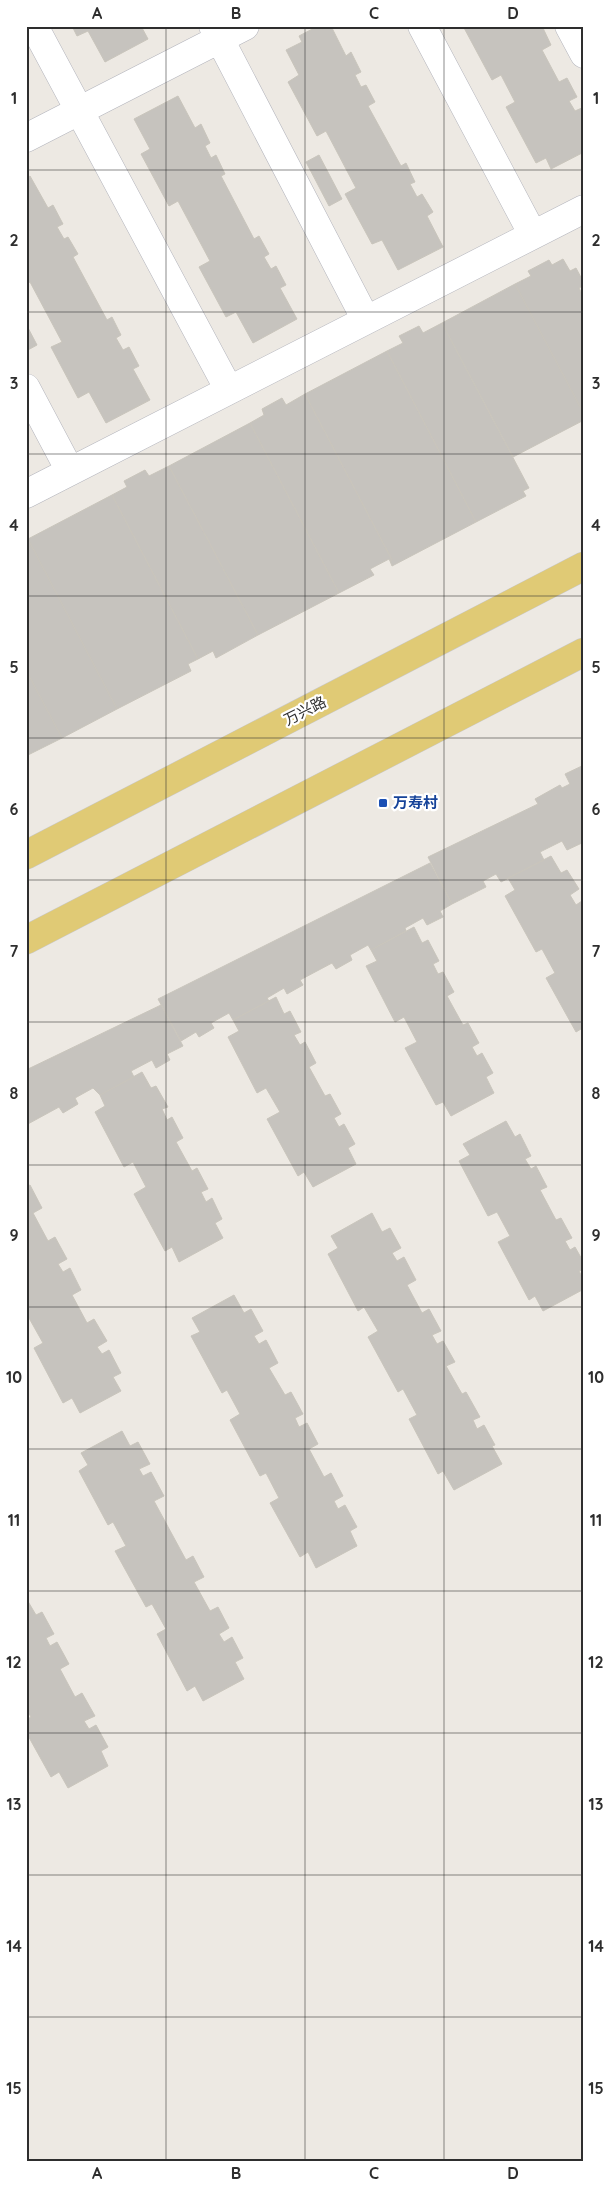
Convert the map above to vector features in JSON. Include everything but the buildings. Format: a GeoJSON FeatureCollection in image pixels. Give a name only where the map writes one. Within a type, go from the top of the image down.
{"type":"FeatureCollection","features":[{"type":"Feature","properties":{"kind":"main road","name":"万兴路"},"geometry":{"type":"LineString","coordinates":[[26,855],[584,566]]}},
{"type":"Feature","properties":{"kind":"main road"},"geometry":{"type":"LineString","coordinates":[[26,940],[584,652]]}},
{"type":"Feature","properties":{"kind":"lane"},"geometry":{"type":"LineString","coordinates":[[34,26],[229,390]]}},
{"type":"Feature","properties":{"kind":"lane"},"geometry":{"type":"LineString","coordinates":[[26,138],[80,111],[216,33],[245,26]]}},
{"type":"Feature","properties":{"kind":"lane"},"geometry":{"type":"LineString","coordinates":[[422,26],[533,234]]}},
{"type":"Feature","properties":{"kind":"lane"},"geometry":{"type":"LineString","coordinates":[[569,26],[584,54]]}},
{"type":"Feature","properties":{"kind":"lane"},"geometry":{"type":"LineString","coordinates":[[216,33],[366,320]]}},
{"type":"Feature","properties":{"kind":"lane"},"geometry":{"type":"LineString","coordinates":[[26,494],[584,209]]}},
{"type":"Feature","properties":{"kind":"lane"},"geometry":{"type":"LineString","coordinates":[[26,388],[70,471]]}},
{"type":"Feature","properties":{"kind":"place","name":"万寿村"},"geometry":{"type":"Point","coordinates":[383,803]}}]}
